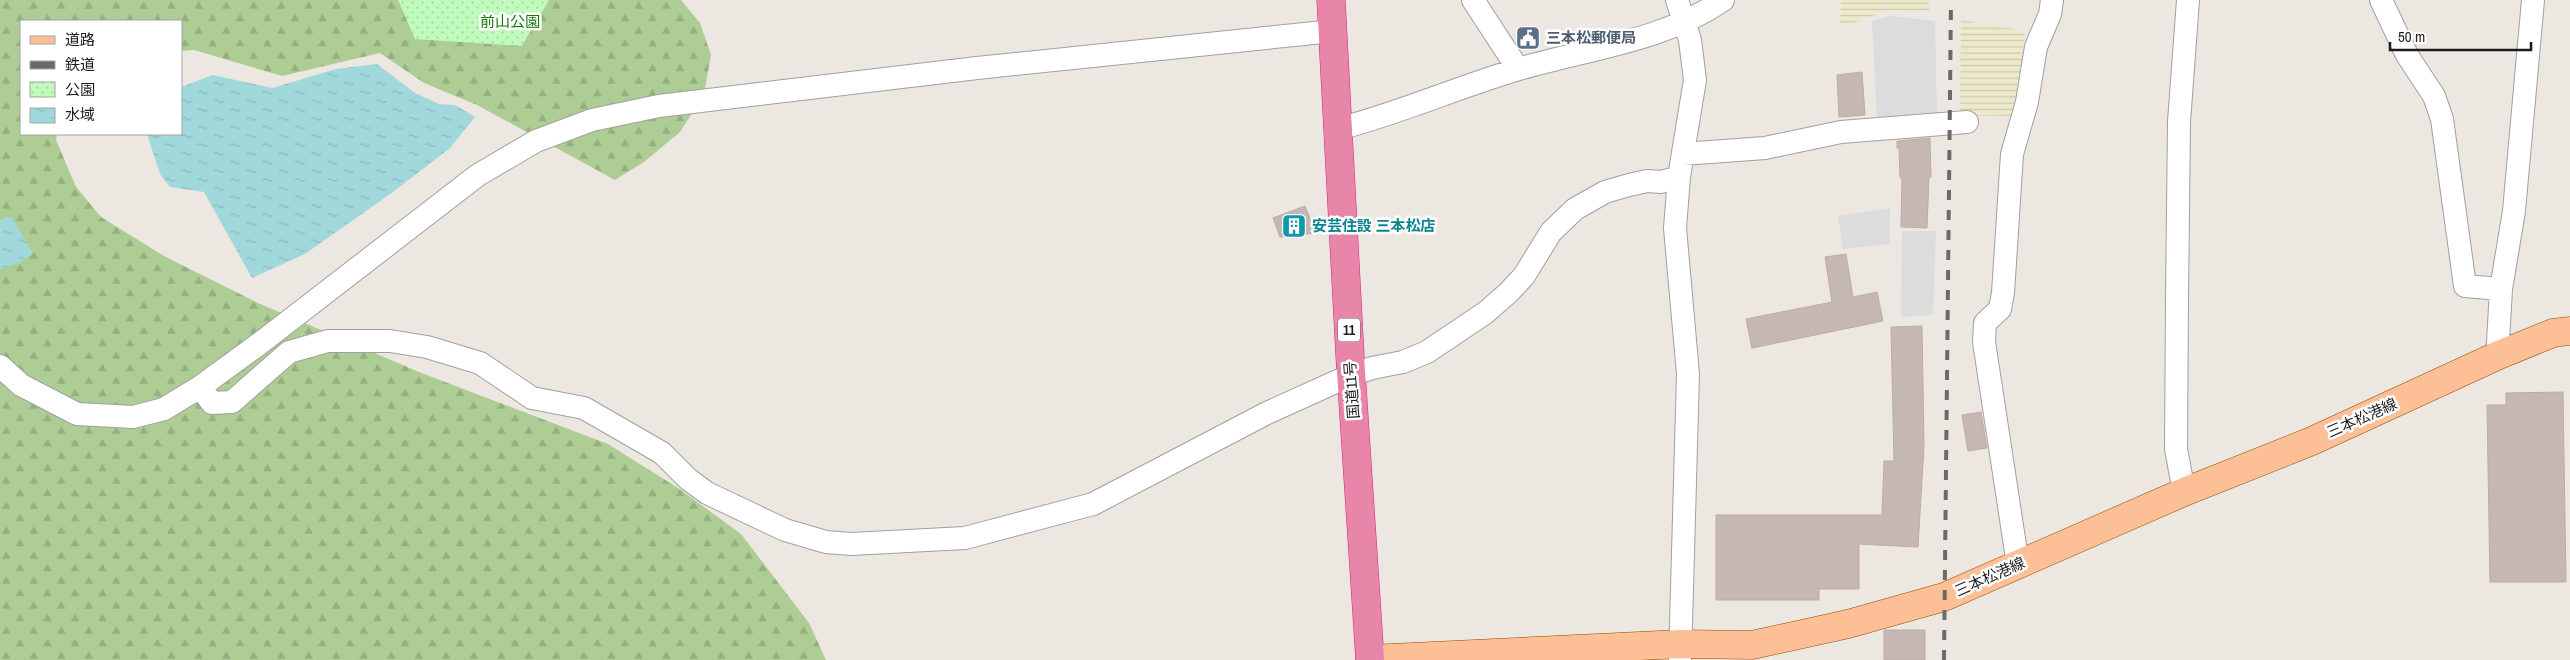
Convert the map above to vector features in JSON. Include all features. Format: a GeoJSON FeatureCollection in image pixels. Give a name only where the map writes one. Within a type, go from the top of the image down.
{"type":"FeatureCollection","features":[{"type":"Feature","properties":{"kind":"highway","name":"国道11号"},"geometry":{"type":"LineString","coordinates":[[1331,0],[1351,375],[1370,660]]}},
{"type":"Feature","properties":{"kind":"main road","name":"三本松港線"},"geometry":{"type":"LineString","coordinates":[[1370,660],[1681,652],[1752,645],[1797,637],[1944,597],[2184,492],[2312,440],[2499,355],[2553,333],[2570,331]]}},
{"type":"Feature","properties":{"kind":"street"},"geometry":{"type":"LineString","coordinates":[[1473,0],[1518,69]]}},
{"type":"Feature","properties":{"kind":"street"},"geometry":{"type":"LineString","coordinates":[[1677,0],[1685,21],[1695,80],[1678,177],[1675,228],[1688,374],[1681,652]]}},
{"type":"Feature","properties":{"kind":"street"},"geometry":{"type":"LineString","coordinates":[[1338,129],[1518,69],[1643,36],[1700,16],[1722,0]]}},
{"type":"Feature","properties":{"kind":"street"},"geometry":{"type":"LineString","coordinates":[[2018,565],[1984,342],[1985,323],[2000,309],[2003,293],[2012,154],[2027,102],[2036,47],[2050,14],[2052,0]]}},
{"type":"Feature","properties":{"kind":"street"},"geometry":{"type":"LineString","coordinates":[[2184,492],[2176,449],[2177,308],[2179,122],[2188,0]]}},
{"type":"Feature","properties":{"kind":"street"},"geometry":{"type":"LineString","coordinates":[[2381,0],[2407,55],[2434,96],[2442,119],[2465,286],[2501,290]]}},
{"type":"Feature","properties":{"kind":"street"},"geometry":{"type":"LineString","coordinates":[[2499,355],[2501,290],[2514,211],[2533,0]]}},
{"type":"Feature","properties":{"kind":"street"},"geometry":{"type":"LineString","coordinates":[[0,366],[21,385],[77,414],[133,416],[164,409],[200,387],[478,175],[536,141],[592,120],[658,106],[978,68],[1333,31]]}},
{"type":"Feature","properties":{"kind":"street"},"geometry":{"type":"LineString","coordinates":[[1683,154],[1765,148],[1841,132],[1967,122]]}},
{"type":"Feature","properties":{"kind":"street"},"geometry":{"type":"LineString","coordinates":[[200,387],[212,403],[232,402],[289,352],[328,340],[390,342],[428,347],[480,363],[532,398],[584,408],[662,453],[688,480],[707,493],[777,526],[826,542],[851,544],[964,538],[1093,504],[1267,413],[1351,375],[1372,368],[1403,362],[1427,352],[1485,313],[1524,276],[1551,232],[1562,220],[1588,200],[1629,185],[1647,181],[1661,182],[1678,177]]}},
{"type":"Feature","properties":{"kind":"shaded area"},"geometry":{"type":"Polygon","coordinates":[[[1841,0],[1929,0],[1929,11],[1888,10],[1840,28],[1841,0]]]}},
{"type":"Feature","properties":{"kind":"shaded area"},"geometry":{"type":"Polygon","coordinates":[[[1890,16],[1935,21],[1937,117],[1877,120],[1872,21],[1890,16]]]}},
{"type":"Feature","properties":{"kind":"shaded area"},"geometry":{"type":"Polygon","coordinates":[[[1961,20],[2025,31],[2016,116],[1960,115],[1961,20]]]}},
{"type":"Feature","properties":{"kind":"shaded area"},"geometry":{"type":"Polygon","coordinates":[[[1890,208],[1890,244],[1843,249],[1838,216],[1890,208]]]}},
{"type":"Feature","properties":{"kind":"shaded area"},"geometry":{"type":"Polygon","coordinates":[[[1902,231],[1936,231],[1933,315],[1901,317],[1902,231]]]}},
{"type":"Feature","properties":{"kind":"green space"},"geometry":{"type":"Polygon","coordinates":[[[0,0],[681,0],[700,23],[711,55],[704,94],[680,132],[644,162],[615,180],[477,105],[424,83],[380,53],[282,76],[194,50],[182,51],[182,20],[20,20],[20,135],[57,135],[56,140],[76,187],[101,217],[164,256],[258,303],[419,372],[608,444],[678,488],[741,534],[809,623],[826,660],[0,660],[0,0]]]}},
{"type":"Feature","properties":{"kind":"green space","name":"前山公園"},"geometry":{"type":"Polygon","coordinates":[[[398,0],[549,0],[522,46],[415,39],[398,0]]]}},
{"type":"Feature","properties":{"kind":"water"},"geometry":{"type":"Polygon","coordinates":[[[377,64],[415,93],[439,104],[455,105],[475,117],[450,148],[393,192],[305,254],[252,278],[204,192],[170,187],[160,174],[147,135],[182,135],[182,87],[213,75],[272,88],[336,69],[377,64]]]}},
{"type":"Feature","properties":{"kind":"water"},"geometry":{"type":"Polygon","coordinates":[[[11,216],[33,253],[22,262],[0,269],[0,220],[11,216]]]}},
{"type":"Feature","properties":{"kind":"building"},"geometry":{"type":"Polygon","coordinates":[[[1862,72],[1865,115],[1839,117],[1837,75],[1862,72]]]}},
{"type":"Feature","properties":{"kind":"building"},"geometry":{"type":"Polygon","coordinates":[[[1930,138],[1931,177],[1929,177],[1927,228],[1901,227],[1902,178],[1900,178],[1897,141],[1930,138]]]}},
{"type":"Feature","properties":{"kind":"building","name":"安芸住設 三本松店"},"geometry":{"type":"Polygon","coordinates":[[[1305,206],[1316,233],[1280,237],[1273,218],[1305,206]]]}},
{"type":"Feature","properties":{"kind":"building"},"geometry":{"type":"Polygon","coordinates":[[[1846,254],[1853,297],[1877,292],[1883,321],[1752,348],[1746,319],[1832,302],[1825,257],[1846,254]]]}},
{"type":"Feature","properties":{"kind":"building"},"geometry":{"type":"Polygon","coordinates":[[[1922,326],[1924,446],[1918,547],[1859,544],[1859,589],[1819,589],[1819,600],[1716,600],[1716,515],[1882,515],[1884,461],[1894,461],[1891,327],[1922,326]]]}},
{"type":"Feature","properties":{"kind":"building"},"geometry":{"type":"Polygon","coordinates":[[[2563,392],[2566,582],[2490,582],[2487,405],[2506,405],[2506,393],[2563,392]]]}},
{"type":"Feature","properties":{"kind":"building"},"geometry":{"type":"Polygon","coordinates":[[[1981,412],[1987,448],[1968,451],[1962,415],[1981,412]]]}},
{"type":"Feature","properties":{"kind":"building"},"geometry":{"type":"Polygon","coordinates":[[[1884,630],[1925,630],[1925,660],[1884,660],[1884,630]]]}},
{"type":"Feature","properties":{"kind":"railway"},"geometry":{"type":"LineString","coordinates":[[1944,660],[1951,0]]}},
{"type":"Feature","properties":{"kind":"place","name":"三本松郵便局"},"geometry":{"type":"Point","coordinates":[1528,38]}},
{"type":"Feature","properties":{"kind":"place","name":"安芸住設 三本松店"},"geometry":{"type":"Point","coordinates":[1294,226]}}]}
